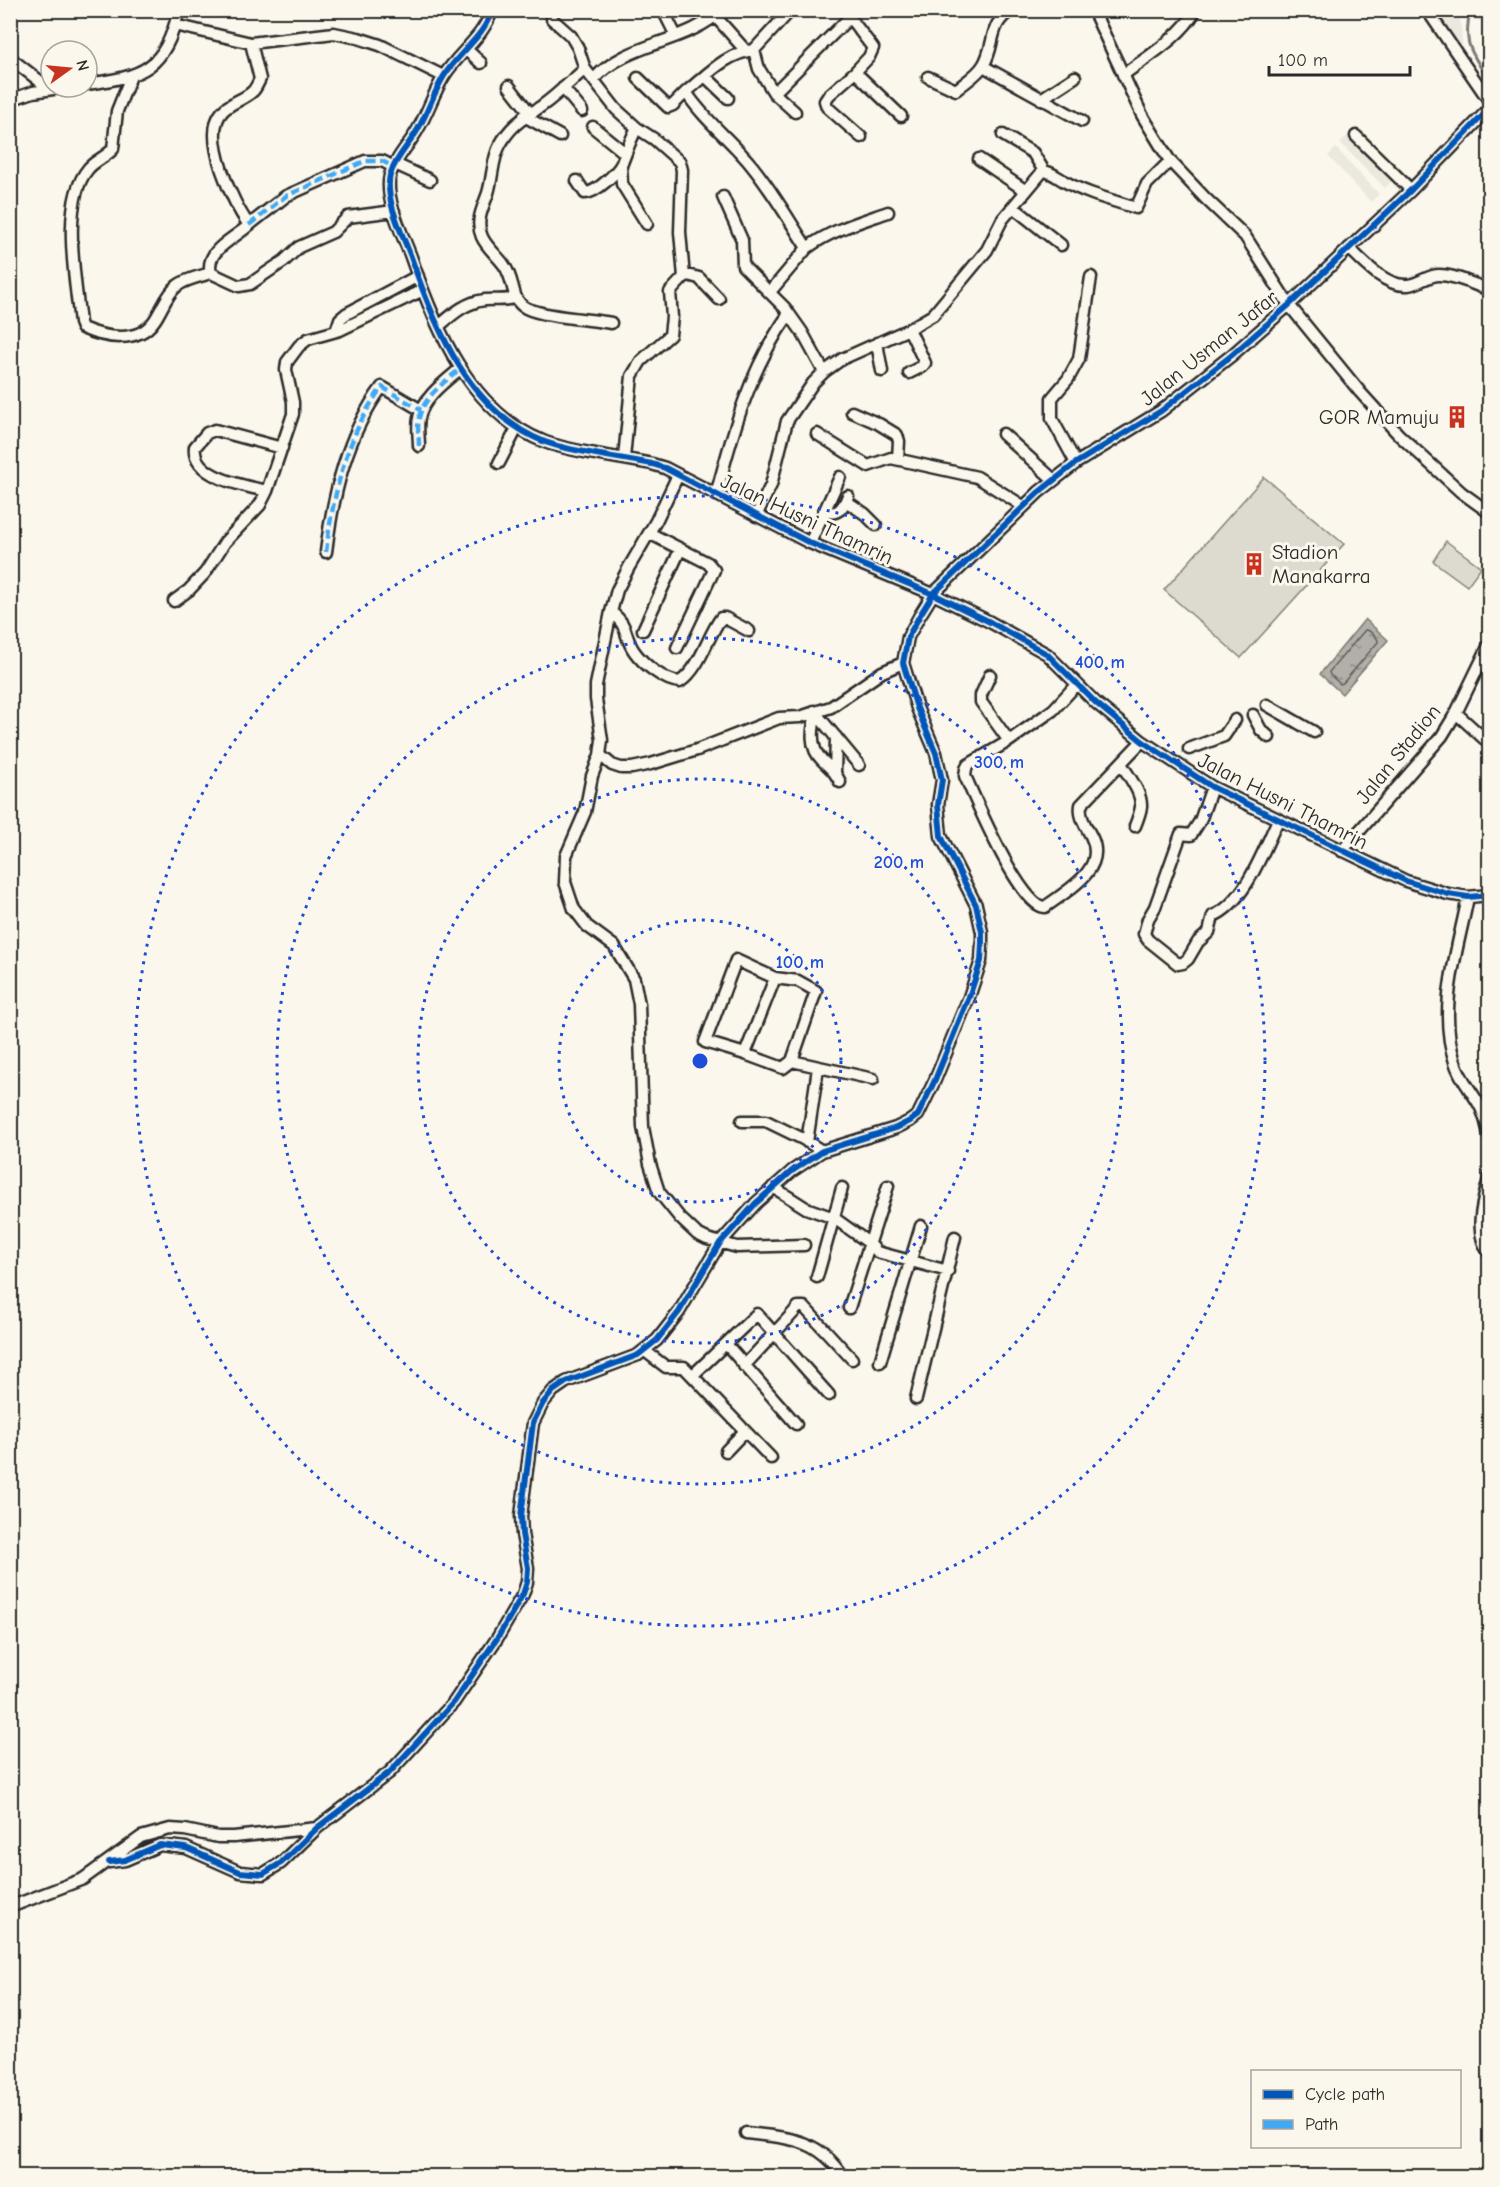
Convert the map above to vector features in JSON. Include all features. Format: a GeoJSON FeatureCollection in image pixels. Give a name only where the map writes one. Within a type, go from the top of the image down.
{"type":"FeatureCollection","features":[{"type":"Feature","properties":{"kind":"street"},"geometry":{"type":"LineString","coordinates":[[99,82],[131,76],[157,61],[170,41],[179,10]]}},
{"type":"Feature","properties":{"kind":"street","name":"Jalan Husni Thamrin"},"geometry":{"type":"LineString","coordinates":[[492,10],[485,26],[444,76],[417,132],[394,166],[389,189],[394,211],[423,290],[461,368],[477,391],[517,428],[548,443],[652,464],[810,543],[933,594],[1047,654],[1077,684],[1142,741],[1212,787],[1406,881],[1448,894],[1468,897],[1490,895]]}},
{"type":"Feature","properties":{"kind":"street"},"geometry":{"type":"LineString","coordinates":[[663,10],[676,36]]}},
{"type":"Feature","properties":{"kind":"street"},"geometry":{"type":"LineString","coordinates":[[638,78],[668,107],[673,105],[726,60],[750,51],[791,10]]}},
{"type":"Feature","properties":{"kind":"street"},"geometry":{"type":"LineString","coordinates":[[928,77],[956,90],[983,66],[995,26],[1004,15],[1012,10]]}},
{"type":"Feature","properties":{"kind":"street"},"geometry":{"type":"LineString","coordinates":[[1093,10],[1142,115],[1170,161],[1245,236],[1289,305],[1360,392],[1399,435],[1461,492],[1490,513]]}},
{"type":"Feature","properties":{"kind":"street"},"geometry":{"type":"LineString","coordinates":[[1123,75],[1179,32],[1190,21],[1196,10]]}},
{"type":"Feature","properties":{"kind":"street"},"geometry":{"type":"LineString","coordinates":[[1427,10],[1490,102]]}},
{"type":"Feature","properties":{"kind":"street"},"geometry":{"type":"LineString","coordinates":[[594,79],[612,63],[676,36],[719,13],[750,51],[774,93],[795,112]]}},
{"type":"Feature","properties":{"kind":"street"},"geometry":{"type":"LineString","coordinates":[[774,93],[846,14],[873,48],[869,57],[825,101],[827,107],[861,138]]}},
{"type":"Feature","properties":{"kind":"street"},"geometry":{"type":"LineString","coordinates":[[552,19],[571,36],[585,69],[616,109],[680,162],[682,170],[680,232],[684,274],[670,292],[672,317],[670,335],[635,368],[632,376],[624,458]]}},
{"type":"Feature","properties":{"kind":"street"},"geometry":{"type":"LineString","coordinates":[[175,25],[251,43],[334,33],[380,45],[444,76]]}},
{"type":"Feature","properties":{"kind":"street"},"geometry":{"type":"LineString","coordinates":[[249,225],[238,211],[224,178],[217,146],[216,128],[220,114],[253,91],[261,79],[251,43]]}},
{"type":"Feature","properties":{"kind":"street"},"geometry":{"type":"LineString","coordinates":[[466,49],[481,63]]}},
{"type":"Feature","properties":{"kind":"street"},"geometry":{"type":"LineString","coordinates":[[10,58],[39,80]]}},
{"type":"Feature","properties":{"kind":"street"},"geometry":{"type":"LineString","coordinates":[[983,66],[1082,121]]}},
{"type":"Feature","properties":{"kind":"street"},"geometry":{"type":"LineString","coordinates":[[585,69],[527,115],[500,146],[479,221],[484,242],[501,260],[512,279],[514,298],[518,303],[531,310],[611,323]]}},
{"type":"Feature","properties":{"kind":"street"},"geometry":{"type":"LineString","coordinates":[[855,72],[901,116]]}},
{"type":"Feature","properties":{"kind":"street"},"geometry":{"type":"LineString","coordinates":[[131,76],[117,111],[113,149],[88,168],[76,191],[72,240],[73,279],[82,328],[90,332],[121,337],[135,336],[145,331],[153,322],[178,285],[211,273],[239,286],[250,284],[284,261],[299,247],[333,232],[348,217],[394,211]]}},
{"type":"Feature","properties":{"kind":"street"},"geometry":{"type":"LineString","coordinates":[[705,76],[728,98]]}},
{"type":"Feature","properties":{"kind":"street"},"geometry":{"type":"LineString","coordinates":[[1041,99],[1075,77]]}},
{"type":"Feature","properties":{"kind":"street"},"geometry":{"type":"LineString","coordinates":[[509,86],[527,115],[560,136]]}},
{"type":"Feature","properties":{"kind":"street"},"geometry":{"type":"LineString","coordinates":[[563,88],[582,111]]}},
{"type":"Feature","properties":{"kind":"street"},"geometry":{"type":"LineString","coordinates":[[10,100],[39,92]]}},
{"type":"Feature","properties":{"kind":"street"},"geometry":{"type":"LineString","coordinates":[[686,92],[695,105],[752,166],[779,202],[807,248]]}},
{"type":"Feature","properties":{"kind":"street","name":"Jalan Usman Jafar"},"geometry":{"type":"LineString","coordinates":[[903,663],[908,637],[933,594],[1023,506],[1076,463],[1161,411],[1232,355],[1289,305],[1411,190],[1490,108]]}},
{"type":"Feature","properties":{"kind":"street"},"geometry":{"type":"LineString","coordinates":[[593,127],[625,153]]}},
{"type":"Feature","properties":{"kind":"street"},"geometry":{"type":"LineString","coordinates":[[637,128],[628,142],[621,166],[622,184],[647,224]]}},
{"type":"Feature","properties":{"kind":"street"},"geometry":{"type":"LineString","coordinates":[[1003,135],[1033,153],[1044,171],[1082,189],[1136,208],[1147,184],[1170,161]]}},
{"type":"Feature","properties":{"kind":"street"},"geometry":{"type":"LineString","coordinates":[[1356,136],[1411,190]]}},
{"type":"Feature","properties":{"kind":"street"},"geometry":{"type":"LineString","coordinates":[[979,159],[1026,191]]}},
{"type":"Feature","properties":{"kind":"street"},"geometry":{"type":"LineString","coordinates":[[211,273],[209,266],[213,256],[286,196],[365,160],[382,161],[430,180]]}},
{"type":"Feature","properties":{"kind":"street"},"geometry":{"type":"LineString","coordinates":[[577,181],[585,193],[591,193],[621,166]]}},
{"type":"Feature","properties":{"kind":"street"},"geometry":{"type":"LineString","coordinates":[[756,516],[771,485],[787,421],[813,383],[842,359],[909,329],[938,310],[987,250],[998,228],[1013,207],[1044,171]]}},
{"type":"Feature","properties":{"kind":"street"},"geometry":{"type":"LineString","coordinates":[[723,197],[742,240],[743,266],[789,314],[802,332],[824,372]]}},
{"type":"Feature","properties":{"kind":"street"},"geometry":{"type":"LineString","coordinates":[[1013,207],[1061,245]]}},
{"type":"Feature","properties":{"kind":"street"},"geometry":{"type":"LineString","coordinates":[[770,292],[807,248],[817,240],[888,212]]}},
{"type":"Feature","properties":{"kind":"street"},"geometry":{"type":"LineString","coordinates":[[1349,248],[1384,278],[1396,283],[1411,285],[1428,277],[1442,275],[1490,290]]}},
{"type":"Feature","properties":{"kind":"street"},"geometry":{"type":"LineString","coordinates":[[684,274],[699,278],[719,299]]}},
{"type":"Feature","properties":{"kind":"street"},"geometry":{"type":"LineString","coordinates":[[336,331],[340,319],[418,276]]}},
{"type":"Feature","properties":{"kind":"street"},"geometry":{"type":"LineString","coordinates":[[1076,463],[1052,419],[1052,398],[1068,379],[1078,359],[1091,277]]}},
{"type":"Feature","properties":{"kind":"street"},"geometry":{"type":"LineString","coordinates":[[174,601],[189,590],[205,573],[225,542],[260,505],[267,492],[293,414],[293,402],[286,370],[287,362],[299,346],[308,339],[336,331],[423,290]]}},
{"type":"Feature","properties":{"kind":"street"},"geometry":{"type":"LineString","coordinates":[[439,326],[462,307],[483,300],[502,301],[514,298]]}},
{"type":"Feature","properties":{"kind":"street"},"geometry":{"type":"LineString","coordinates":[[716,495],[751,380],[772,337],[789,314]]}},
{"type":"Feature","properties":{"kind":"street"},"geometry":{"type":"LineString","coordinates":[[909,329],[925,364],[909,373]]}},
{"type":"Feature","properties":{"kind":"street"},"geometry":{"type":"LineString","coordinates":[[877,344],[882,371]]}},
{"type":"Feature","properties":{"kind":"street"},"geometry":{"type":"LineString","coordinates":[[419,447],[418,420],[421,410],[440,386],[461,368]]}},
{"type":"Feature","properties":{"kind":"street"},"geometry":{"type":"LineString","coordinates":[[326,552],[331,511],[340,477],[362,417],[370,403],[382,387],[421,410]]}},
{"type":"Feature","properties":{"kind":"street"},"geometry":{"type":"LineString","coordinates":[[852,412],[897,435],[898,459]]}},
{"type":"Feature","properties":{"kind":"street"},"geometry":{"type":"LineString","coordinates":[[499,463],[517,428]]}},
{"type":"Feature","properties":{"kind":"street"},"geometry":{"type":"LineString","coordinates":[[267,492],[223,479],[210,472],[197,461],[195,447],[207,433],[215,430],[282,448]]}},
{"type":"Feature","properties":{"kind":"street"},"geometry":{"type":"LineString","coordinates":[[817,434],[868,466],[886,459],[898,459],[977,477],[1023,506]]}},
{"type":"Feature","properties":{"kind":"street"},"geometry":{"type":"LineString","coordinates":[[1003,434],[1054,480]]}},
{"type":"Feature","properties":{"kind":"street"},"geometry":{"type":"LineString","coordinates":[[678,475],[625,575],[611,612],[596,685],[602,740],[600,755],[592,776],[585,812],[566,856],[564,874],[567,892],[574,909],[587,926],[614,946],[633,979],[639,1004],[643,1127],[654,1181],[660,1192],[680,1218],[697,1234],[720,1243],[756,1247],[804,1245]]}},
{"type":"Feature","properties":{"kind":"street"},"geometry":{"type":"LineString","coordinates":[[810,543],[840,477]]}},
{"type":"Feature","properties":{"kind":"street"},"geometry":{"type":"LineString","coordinates":[[824,511],[836,513],[841,510],[847,498],[876,525]]}},
{"type":"Feature","properties":{"kind":"street"},"geometry":{"type":"LineString","coordinates":[[649,533],[708,563],[714,570],[677,648]]}},
{"type":"Feature","properties":{"kind":"street"},"geometry":{"type":"LineString","coordinates":[[643,630],[680,550]]}},
{"type":"Feature","properties":{"kind":"street"},"geometry":{"type":"LineString","coordinates":[[611,612],[621,620],[635,654],[658,673],[680,682],[687,676],[705,648],[721,618],[749,631]]}},
{"type":"Feature","properties":{"kind":"street","name":"Jalan Stadion"},"geometry":{"type":"LineString","coordinates":[[1342,851],[1432,749],[1456,713],[1490,643]]}},
{"type":"Feature","properties":{"kind":"street"},"geometry":{"type":"LineString","coordinates":[[109,1862],[124,1860],[160,1845],[186,1848],[240,1872],[263,1874],[281,1863],[317,1828],[390,1772],[454,1702],[515,1609],[527,1582],[528,1568],[521,1516],[533,1423],[543,1403],[566,1382],[645,1351],[666,1330],[720,1243],[773,1187],[822,1151],[910,1122],[918,1115],[935,1080],[981,961],[982,932],[978,914],[940,836],[938,805],[942,780],[936,753],[917,708],[903,663],[882,672],[831,706],[800,717],[785,717],[762,724],[697,750],[651,765],[621,768],[612,765],[600,755]]}},
{"type":"Feature","properties":{"kind":"street"},"geometry":{"type":"LineString","coordinates":[[990,675],[981,695],[981,702],[1009,741]]}},
{"type":"Feature","properties":{"kind":"street"},"geometry":{"type":"LineString","coordinates":[[1077,684],[1053,710],[1009,741],[968,765],[966,769],[965,776],[990,835],[1024,889],[1041,908],[1088,873],[1095,860],[1096,850],[1082,819],[1081,805],[1142,741]]}},
{"type":"Feature","properties":{"kind":"street"},"geometry":{"type":"LineString","coordinates":[[1267,705],[1314,732]]}},
{"type":"Feature","properties":{"kind":"street"},"geometry":{"type":"LineString","coordinates":[[815,712],[859,765]]}},
{"type":"Feature","properties":{"kind":"street"},"geometry":{"type":"LineString","coordinates":[[815,712],[813,744],[821,760],[832,767],[837,778],[836,737]]}},
{"type":"Feature","properties":{"kind":"street"},"geometry":{"type":"LineString","coordinates":[[1456,713],[1490,744]]}},
{"type":"Feature","properties":{"kind":"street"},"geometry":{"type":"LineString","coordinates":[[1253,715],[1261,730],[1269,737]]}},
{"type":"Feature","properties":{"kind":"street"},"geometry":{"type":"LineString","coordinates":[[1189,749],[1224,736],[1230,730],[1234,720]]}},
{"type":"Feature","properties":{"kind":"street"},"geometry":{"type":"LineString","coordinates":[[1121,763],[1140,801],[1141,808],[1135,826]]}},
{"type":"Feature","properties":{"kind":"street"},"geometry":{"type":"LineString","coordinates":[[1212,787],[1200,821],[1191,835],[1181,834],[1144,934],[1178,964],[1188,959],[1198,942],[1209,932],[1213,916],[1230,907],[1247,883],[1278,820]]}},
{"type":"Feature","properties":{"kind":"street"},"geometry":{"type":"LineString","coordinates":[[1468,897],[1454,966],[1447,1019],[1454,1060],[1464,1083],[1480,1105],[1490,1137]]}},
{"type":"Feature","properties":{"kind":"street"},"geometry":{"type":"LineString","coordinates":[[736,960],[775,978],[798,981],[816,991],[792,1061],[783,1068],[705,1042],[736,960]]}},
{"type":"Feature","properties":{"kind":"street"},"geometry":{"type":"LineString","coordinates":[[746,1054],[775,978]]}},
{"type":"Feature","properties":{"kind":"street"},"geometry":{"type":"LineString","coordinates":[[792,1061],[873,1079]]}},
{"type":"Feature","properties":{"kind":"street"},"geometry":{"type":"LineString","coordinates":[[807,1142],[818,1068]]}},
{"type":"Feature","properties":{"kind":"street"},"geometry":{"type":"LineString","coordinates":[[742,1121],[766,1122],[822,1151]]}},
{"type":"Feature","properties":{"kind":"street"},"geometry":{"type":"LineString","coordinates":[[1490,1174],[1480,1223],[1481,1239],[1490,1254]]}},
{"type":"Feature","properties":{"kind":"street"},"geometry":{"type":"LineString","coordinates":[[849,1308],[888,1186]]}},
{"type":"Feature","properties":{"kind":"street"},"geometry":{"type":"LineString","coordinates":[[773,1187],[806,1208],[834,1218],[869,1243],[877,1252],[948,1271]]}},
{"type":"Feature","properties":{"kind":"street"},"geometry":{"type":"LineString","coordinates":[[816,1277],[842,1188]]}},
{"type":"Feature","properties":{"kind":"street"},"geometry":{"type":"LineString","coordinates":[[880,1362],[921,1226]]}},
{"type":"Feature","properties":{"kind":"street"},"geometry":{"type":"LineString","coordinates":[[916,1399],[956,1237]]}},
{"type":"Feature","properties":{"kind":"street"},"geometry":{"type":"LineString","coordinates":[[744,1365],[798,1307],[804,1307],[852,1359]]}},
{"type":"Feature","properties":{"kind":"street"},"geometry":{"type":"LineString","coordinates":[[693,1375],[757,1314],[829,1395]]}},
{"type":"Feature","properties":{"kind":"street"},"geometry":{"type":"LineString","coordinates":[[726,1344],[796,1424]]}},
{"type":"Feature","properties":{"kind":"street"},"geometry":{"type":"LineString","coordinates":[[645,1351],[666,1367],[684,1367],[771,1458]]}},
{"type":"Feature","properties":{"kind":"street"},"geometry":{"type":"LineString","coordinates":[[726,1451],[746,1431]]}},
{"type":"Feature","properties":{"kind":"street"},"geometry":{"type":"LineString","coordinates":[[10,1906],[83,1879],[141,1838],[170,1829],[218,1837],[234,1837],[317,1828]]}},
{"type":"Feature","properties":{"kind":"street"},"geometry":{"type":"LineString","coordinates":[[746,2133],[804,2142],[822,2152],[843,2176]]}},
{"type":"Feature","properties":{"kind":"shaded area"},"geometry":{"type":"Polygon","coordinates":[[[1436,11],[1489,11],[1489,23],[1460,17],[1463,53],[1436,11]]]}},
{"type":"Feature","properties":{"kind":"shaded area"},"geometry":{"type":"Polygon","coordinates":[[[1350,133],[1395,178],[1385,188],[1340,143],[1350,133]]]}},
{"type":"Feature","properties":{"kind":"shaded area"},"geometry":{"type":"Polygon","coordinates":[[[1336,148],[1379,194],[1371,202],[1328,156],[1336,148]]]}},
{"type":"Feature","properties":{"kind":"shaded area"},"geometry":{"type":"Polygon","coordinates":[[[1264,477],[1344,544],[1241,658],[1164,590],[1264,477]]]}},
{"type":"Feature","properties":{"kind":"shaded area"},"geometry":{"type":"Polygon","coordinates":[[[1446,541],[1481,567],[1467,586],[1433,561],[1446,541]]]}},
{"type":"Feature","properties":{"kind":"water"},"geometry":{"type":"Polygon","coordinates":[[[1365,619],[1388,640],[1342,694],[1320,674],[1365,619]]]}},
{"type":"Feature","properties":{"kind":"waterway"},"geometry":{"type":"LineString","coordinates":[[1470,10],[1468,40],[1487,78],[1486,88]]}},
{"type":"Feature","properties":{"kind":"marked path"},"geometry":{"type":"LineString","coordinates":[[249,225],[286,196],[365,161],[382,161],[394,167]]}},
{"type":"Feature","properties":{"kind":"marked path"},"geometry":{"type":"LineString","coordinates":[[419,446],[418,421],[421,410],[436,390],[461,368]]}},
{"type":"Feature","properties":{"kind":"marked path"},"geometry":{"type":"LineString","coordinates":[[326,552],[333,508],[344,465],[359,424],[382,387],[421,410]]}},
{"type":"Feature","properties":{"kind":"cycle path"},"geometry":{"type":"LineString","coordinates":[[492,10],[477,37],[444,76],[418,129],[395,163],[389,185],[395,217],[444,339],[476,389],[496,411],[519,429],[545,442],[665,468],[810,543],[933,594],[1047,654],[1096,703],[1142,741],[1212,787],[1406,881],[1448,894],[1468,897],[1490,895]]}},
{"type":"Feature","properties":{"kind":"cycle path"},"geometry":{"type":"LineString","coordinates":[[109,1862],[125,1860],[160,1845],[186,1848],[240,1872],[263,1874],[281,1863],[317,1828],[390,1772],[454,1702],[498,1637],[523,1594],[528,1568],[521,1516],[533,1423],[543,1403],[553,1391],[566,1382],[638,1355],[657,1340],[679,1312],[720,1243],[756,1203],[792,1171],[822,1151],[896,1128],[918,1115],[969,997],[981,961],[982,943],[976,905],[941,836],[938,805],[942,780],[936,753],[917,708],[903,663],[908,637],[920,615],[933,594],[1039,492],[1076,463],[1161,411],[1232,355],[1289,305],[1411,190],[1490,108]]}},
{"type":"Feature","properties":{"kind":"place","name":"GOR Mamuju"},"geometry":{"type":"Point","coordinates":[1457,417]}},
{"type":"Feature","properties":{"kind":"place","name":"Stadion Manakarra"},"geometry":{"type":"Point","coordinates":[1254,564]}}]}
